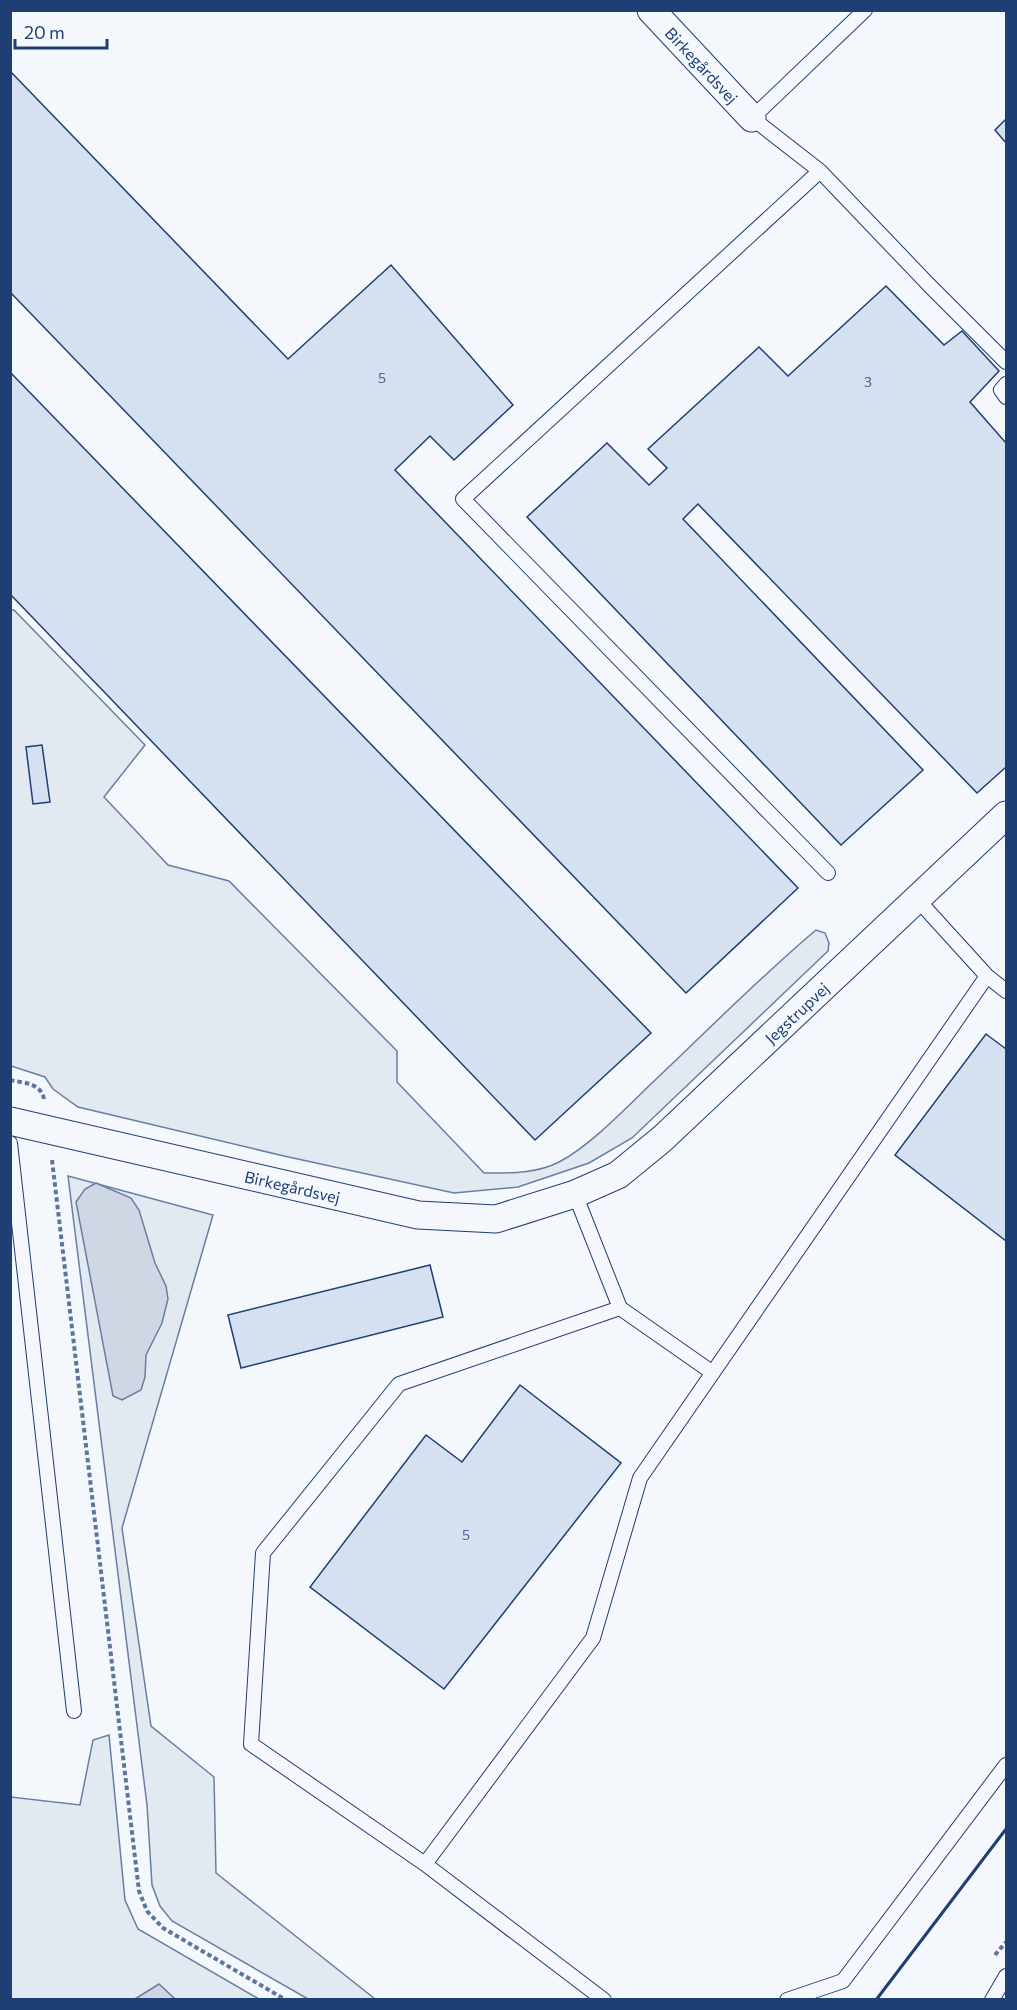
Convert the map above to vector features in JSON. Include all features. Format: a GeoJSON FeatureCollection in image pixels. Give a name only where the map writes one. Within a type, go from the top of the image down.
{"type":"FeatureCollection","features":[{"type":"Feature","properties":{"kind":"street","name":"Birkegårdsvej"},"geometry":{"type":"LineString","coordinates":[[651,10],[752,118]]}},
{"type":"Feature","properties":{"kind":"street","name":"Jegstrupvej"},"geometry":{"type":"LineString","coordinates":[[575,1194],[618,1174],[662,1139],[1006,815]]}},
{"type":"Feature","properties":{"kind":"street","name":"Birkegårdsvej"},"geometry":{"type":"LineString","coordinates":[[10,1121],[418,1215],[496,1219],[575,1194]]}},
{"type":"Feature","properties":{"kind":"lane"},"geometry":{"type":"LineString","coordinates":[[866,10],[752,118],[820,171],[1006,362]]}},
{"type":"Feature","properties":{"kind":"lane"},"geometry":{"type":"LineString","coordinates":[[820,171],[464,498],[828,873]]}},
{"type":"Feature","properties":{"kind":"lane"},"geometry":{"type":"LineString","coordinates":[[1006,384],[1000,390],[1006,397]]}},
{"type":"Feature","properties":{"kind":"lane"},"geometry":{"type":"LineString","coordinates":[[917,899],[987,976],[1006,991]]}},
{"type":"Feature","properties":{"kind":"lane"},"geometry":{"type":"LineString","coordinates":[[425,1864],[593,1638],[640,1478],[987,976]]}},
{"type":"Feature","properties":{"kind":"lane"},"geometry":{"type":"LineString","coordinates":[[10,1143],[74,1711]]}},
{"type":"Feature","properties":{"kind":"lane"},"geometry":{"type":"LineString","coordinates":[[575,1194],[620,1308],[713,1373]]}},
{"type":"Feature","properties":{"kind":"lane"},"geometry":{"type":"LineString","coordinates":[[604,2000],[425,1864],[251,1744],[263,1553],[399,1384],[620,1308]]}},
{"type":"Feature","properties":{"kind":"lane"},"geometry":{"type":"LineString","coordinates":[[787,2000],[843,1981],[1006,1765]]}},
{"type":"Feature","properties":{"kind":"lane"},"geometry":{"type":"LineString","coordinates":[[992,2000],[1006,1976]]}},
{"type":"Feature","properties":{"kind":"path"},"geometry":{"type":"LineString","coordinates":[[48,1131],[139,1892],[147,1911],[163,1928],[286,2000]]}},
{"type":"Feature","properties":{"kind":"shaded area"},"geometry":{"type":"Polygon","coordinates":[[[11,610],[14,610],[145,745],[104,797],[168,865],[229,881],[397,1051],[397,1082],[484,1173],[532,1171],[550,1166],[571,1155],[608,1125],[816,930],[825,933],[829,943],[828,951],[632,1138],[589,1163],[518,1187],[454,1193],[284,1156],[78,1107],[53,1089],[45,1077],[11,1066],[11,610]]]}},
{"type":"Feature","properties":{"kind":"shaded area"},"geometry":{"type":"Polygon","coordinates":[[[68,1176],[213,1215],[122,1528],[151,1726],[214,1777],[216,1873],[375,1999],[308,1999],[172,1921],[160,1906],[152,1885],[147,1805],[68,1176]]]}},
{"type":"Feature","properties":{"kind":"shaded area"},"geometry":{"type":"Polygon","coordinates":[[[96,1183],[131,1198],[139,1210],[155,1263],[166,1286],[168,1299],[162,1323],[146,1355],[145,1377],[141,1390],[122,1400],[113,1396],[76,1202],[85,1189],[96,1183]]]}},
{"type":"Feature","properties":{"kind":"shaded area"},"geometry":{"type":"Polygon","coordinates":[[[109,1735],[125,1900],[138,1929],[259,1999],[175,1999],[159,1985],[135,1999],[11,2000],[11,1797],[80,1805],[93,1740],[109,1735]]]}},
{"type":"Feature","properties":{"kind":"shaded area"},"geometry":{"type":"Polygon","coordinates":[[[159,1984],[175,1999],[135,1999],[159,1984]]]}},
{"type":"Feature","properties":{"kind":"building"},"geometry":{"type":"Polygon","coordinates":[[[10,71],[288,359],[391,265],[513,405],[454,460],[430,436],[395,470],[798,888],[686,993],[10,292],[10,71]]]}},
{"type":"Feature","properties":{"kind":"building"},"geometry":{"type":"Polygon","coordinates":[[[1006,119],[1006,143],[995,130],[1006,119]]]}},
{"type":"Feature","properties":{"kind":"building"},"geometry":{"type":"Polygon","coordinates":[[[886,286],[944,345],[962,331],[999,371],[970,402],[1006,443],[1006,767],[977,793],[698,504],[683,519],[923,770],[841,845],[527,517],[607,443],[649,485],[667,468],[648,449],[759,347],[788,376],[886,286]]]}},
{"type":"Feature","properties":{"kind":"building"},"geometry":{"type":"Polygon","coordinates":[[[10,372],[651,1033],[535,1140],[10,594],[10,372]]]}},
{"type":"Feature","properties":{"kind":"building"},"geometry":{"type":"Polygon","coordinates":[[[42,745],[50,802],[33,804],[26,747],[42,745]]]}},
{"type":"Feature","properties":{"kind":"building"},"geometry":{"type":"Polygon","coordinates":[[[986,1034],[1006,1049],[1006,1241],[895,1155],[986,1034]]]}},
{"type":"Feature","properties":{"kind":"building"},"geometry":{"type":"Polygon","coordinates":[[[430,1265],[443,1317],[241,1368],[228,1315],[430,1265]]]}},
{"type":"Feature","properties":{"kind":"building"},"geometry":{"type":"Polygon","coordinates":[[[520,1385],[621,1463],[444,1689],[310,1587],[426,1435],[462,1462],[520,1385]]]}},
{"type":"Feature","properties":{"kind":"wall"},"geometry":{"type":"LineString","coordinates":[[876,2000],[1006,1829]]}}]}
